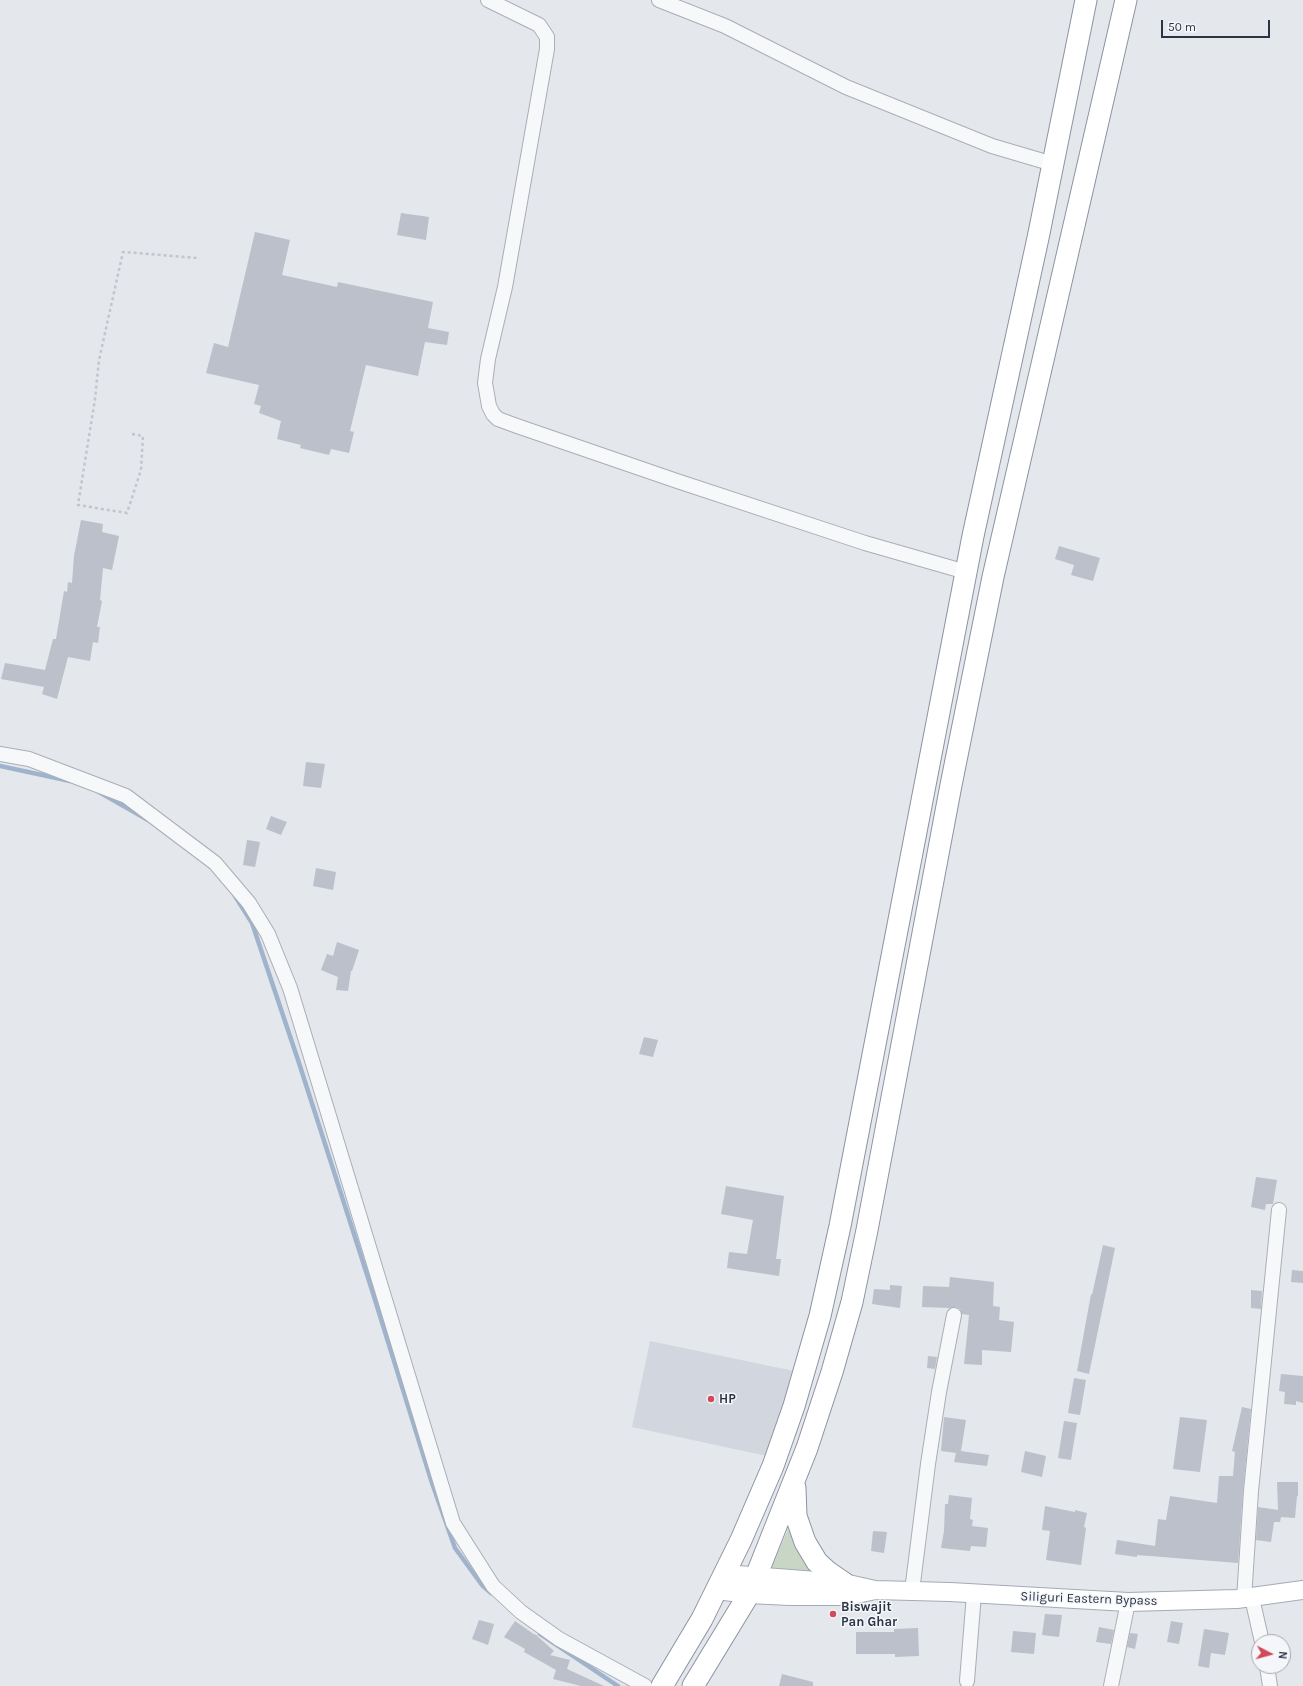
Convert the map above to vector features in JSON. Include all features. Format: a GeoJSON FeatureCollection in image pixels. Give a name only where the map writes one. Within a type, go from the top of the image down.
{"type":"FeatureCollection","features":[{"type":"Feature","properties":{"kind":"highway"},"geometry":{"type":"LineString","coordinates":[[662,1686],[702,1619],[741,1540],[773,1466],[794,1406],[820,1316],[840,1226],[966,572],[1053,164],[1086,0]]}},
{"type":"Feature","properties":{"kind":"highway"},"geometry":{"type":"LineString","coordinates":[[693,1686],[752,1586],[807,1448],[832,1372],[852,1302],[867,1230],[950,785],[992,577],[1126,0]]}},
{"type":"Feature","properties":{"kind":"highway"},"geometry":{"type":"LineString","coordinates":[[794,1481],[796,1516],[805,1542],[817,1562],[844,1583]]}},
{"type":"Feature","properties":{"kind":"main road"},"geometry":{"type":"LineString","coordinates":[[720,1582],[752,1586]]}},
{"type":"Feature","properties":{"kind":"main road","name":"Siliguri Eastern Bypass"},"geometry":{"type":"LineString","coordinates":[[752,1586],[844,1583],[875,1590],[1128,1602],[1198,1601],[1248,1598],[1303,1590]]}},
{"type":"Feature","properties":{"kind":"main road","name":"Siliguri Eastern Bypass"},"geometry":{"type":"LineString","coordinates":[[752,1586],[847,1596],[875,1590]]}},
{"type":"Feature","properties":{"kind":"street"},"geometry":{"type":"LineString","coordinates":[[488,0],[539,25],[547,37],[547,49],[506,279],[488,359],[485,383],[489,406],[493,414],[498,419],[517,426],[677,481],[865,543],[966,572]]}},
{"type":"Feature","properties":{"kind":"street"},"geometry":{"type":"LineString","coordinates":[[659,0],[725,26],[846,87],[992,146],[1053,164]]}},
{"type":"Feature","properties":{"kind":"street"},"geometry":{"type":"LineString","coordinates":[[0,754],[29,760],[126,796],[215,863],[249,903],[268,934],[290,988],[453,1523],[494,1586],[521,1612],[559,1639],[645,1686]]}},
{"type":"Feature","properties":{"kind":"street"},"geometry":{"type":"LineString","coordinates":[[1259,1634],[1248,1598],[1251,1491],[1279,1210]]}},
{"type":"Feature","properties":{"kind":"street"},"geometry":{"type":"LineString","coordinates":[[912,1592],[929,1457],[939,1392],[954,1316]]}},
{"type":"Feature","properties":{"kind":"street"},"geometry":{"type":"LineString","coordinates":[[967,1681],[974,1594]]}},
{"type":"Feature","properties":{"kind":"street"},"geometry":{"type":"LineString","coordinates":[[1111,1686],[1128,1602]]}},
{"type":"Feature","properties":{"kind":"street"},"geometry":{"type":"LineString","coordinates":[[1268,1674],[1270,1686]]}},
{"type":"Feature","properties":{"kind":"path"},"geometry":{"type":"LineString","coordinates":[[132,434],[143,436],[141,470],[127,513],[78,504],[95,398],[99,360],[123,252],[198,258]]}},
{"type":"Feature","properties":{"kind":"shaded area","name":"HP"},"geometry":{"type":"Polygon","coordinates":[[[650,1341],[794,1371],[767,1456],[632,1427],[650,1341]]]}},
{"type":"Feature","properties":{"kind":"green space"},"geometry":{"type":"Polygon","coordinates":[[[790,1528],[821,1573],[771,1569],[788,1529],[790,1528]]]}},
{"type":"Feature","properties":{"kind":"building"},"geometry":{"type":"Polygon","coordinates":[[[401,213],[429,217],[426,240],[397,235],[401,213]]]}},
{"type":"Feature","properties":{"kind":"building"},"geometry":{"type":"Polygon","coordinates":[[[255,232],[290,240],[282,275],[337,287],[338,282],[433,302],[428,328],[449,332],[447,345],[425,342],[418,376],[366,365],[350,431],[354,432],[349,453],[331,449],[329,455],[300,448],[301,445],[277,439],[281,421],[259,413],[261,406],[254,404],[259,385],[206,373],[214,343],[228,347],[255,232]]]}},
{"type":"Feature","properties":{"kind":"building"},"geometry":{"type":"Polygon","coordinates":[[[81,520],[103,524],[102,532],[119,536],[112,570],[103,568],[100,600],[102,601],[97,627],[100,627],[98,643],[93,642],[90,661],[68,657],[57,699],[42,694],[44,687],[1,679],[5,663],[45,670],[53,639],[56,639],[64,591],[67,592],[68,582],[72,583],[74,556],[81,520]]]}},
{"type":"Feature","properties":{"kind":"building"},"geometry":{"type":"Polygon","coordinates":[[[1059,546],[1100,558],[1093,581],[1071,575],[1074,565],[1055,559],[1059,546]]]}},
{"type":"Feature","properties":{"kind":"building"},"geometry":{"type":"Polygon","coordinates":[[[306,762],[325,764],[321,788],[303,786],[306,762]]]}},
{"type":"Feature","properties":{"kind":"building"},"geometry":{"type":"Polygon","coordinates":[[[271,816],[287,822],[281,835],[266,829],[271,816]]]}},
{"type":"Feature","properties":{"kind":"building"},"geometry":{"type":"Polygon","coordinates":[[[247,840],[260,842],[255,867],[243,865],[247,840]]]}},
{"type":"Feature","properties":{"kind":"building"},"geometry":{"type":"Polygon","coordinates":[[[316,868],[336,872],[333,890],[313,886],[316,868]]]}},
{"type":"Feature","properties":{"kind":"building"},"geometry":{"type":"Polygon","coordinates":[[[337,942],[359,950],[351,971],[348,991],[336,990],[338,977],[321,970],[327,954],[333,956],[337,942]]]}},
{"type":"Feature","properties":{"kind":"building"},"geometry":{"type":"Polygon","coordinates":[[[644,1037],[658,1040],[653,1057],[639,1054],[644,1037]]]}},
{"type":"Feature","properties":{"kind":"building"},"geometry":{"type":"Polygon","coordinates":[[[1256,1177],[1277,1180],[1273,1204],[1266,1204],[1265,1210],[1251,1207],[1256,1177]]]}},
{"type":"Feature","properties":{"kind":"building"},"geometry":{"type":"Polygon","coordinates":[[[726,1186],[784,1196],[776,1259],[781,1259],[779,1276],[727,1268],[729,1252],[747,1254],[753,1220],[721,1214],[726,1186]]]}},
{"type":"Feature","properties":{"kind":"building"},"geometry":{"type":"Polygon","coordinates":[[[1103,1245],[1115,1248],[1089,1374],[1077,1371],[1091,1294],[1092,1295],[1103,1245]]]}},
{"type":"Feature","properties":{"kind":"building"},"geometry":{"type":"Polygon","coordinates":[[[1292,1270],[1303,1271],[1303,1283],[1291,1282],[1292,1270]]]}},
{"type":"Feature","properties":{"kind":"building"},"geometry":{"type":"Polygon","coordinates":[[[950,1277],[994,1282],[993,1306],[1000,1307],[999,1320],[1014,1322],[1011,1352],[982,1350],[982,1365],[964,1364],[969,1315],[962,1314],[960,1309],[955,1307],[922,1307],[923,1286],[949,1287],[950,1277]]]}},
{"type":"Feature","properties":{"kind":"building"},"geometry":{"type":"Polygon","coordinates":[[[890,1285],[902,1286],[900,1308],[872,1304],[874,1289],[890,1290],[890,1285]]]}},
{"type":"Feature","properties":{"kind":"building"},"geometry":{"type":"Polygon","coordinates":[[[1251,1290],[1262,1291],[1261,1309],[1251,1308],[1251,1290]]]}},
{"type":"Feature","properties":{"kind":"building"},"geometry":{"type":"Polygon","coordinates":[[[928,1356],[937,1357],[935,1369],[927,1368],[928,1356]]]}},
{"type":"Feature","properties":{"kind":"building"},"geometry":{"type":"Polygon","coordinates":[[[1281,1374],[1303,1376],[1303,1403],[1296,1401],[1296,1405],[1284,1404],[1285,1392],[1279,1391],[1281,1374]]]}},
{"type":"Feature","properties":{"kind":"building"},"geometry":{"type":"Polygon","coordinates":[[[1074,1378],[1086,1380],[1080,1415],[1068,1413],[1074,1378]]]}},
{"type":"Feature","properties":{"kind":"building"},"geometry":{"type":"Polygon","coordinates":[[[1242,1407],[1251,1409],[1238,1563],[1137,1555],[1137,1557],[1115,1554],[1117,1540],[1155,1546],[1158,1519],[1166,1520],[1170,1496],[1217,1503],[1219,1476],[1233,1476],[1235,1452],[1232,1451],[1242,1407]]]}},
{"type":"Feature","properties":{"kind":"building"},"geometry":{"type":"Polygon","coordinates":[[[944,1417],[966,1420],[961,1451],[989,1455],[987,1466],[954,1462],[956,1453],[941,1451],[944,1417]]]}},
{"type":"Feature","properties":{"kind":"building"},"geometry":{"type":"Polygon","coordinates":[[[1180,1417],[1207,1420],[1200,1472],[1173,1469],[1180,1417]]]}},
{"type":"Feature","properties":{"kind":"building"},"geometry":{"type":"Polygon","coordinates":[[[1064,1421],[1077,1423],[1071,1460],[1058,1458],[1064,1421]]]}},
{"type":"Feature","properties":{"kind":"building"},"geometry":{"type":"Polygon","coordinates":[[[1025,1451],[1046,1456],[1042,1477],[1021,1472],[1025,1451]]]}},
{"type":"Feature","properties":{"kind":"building"},"geometry":{"type":"Polygon","coordinates":[[[1277,1482],[1298,1482],[1295,1518],[1281,1517],[1280,1522],[1274,1522],[1271,1542],[1256,1540],[1258,1507],[1278,1510],[1277,1482]]]}},
{"type":"Feature","properties":{"kind":"building"},"geometry":{"type":"Polygon","coordinates":[[[949,1495],[972,1498],[970,1519],[973,1520],[972,1526],[988,1528],[986,1547],[971,1546],[970,1551],[941,1548],[944,1531],[945,1504],[948,1504],[949,1495]]]}},
{"type":"Feature","properties":{"kind":"building"},"geometry":{"type":"Polygon","coordinates":[[[1045,1506],[1087,1513],[1084,1527],[1086,1528],[1081,1565],[1046,1560],[1050,1531],[1042,1530],[1045,1506]]]}},
{"type":"Feature","properties":{"kind":"building"},"geometry":{"type":"Polygon","coordinates":[[[873,1531],[887,1532],[884,1553],[871,1551],[873,1531]]]}},
{"type":"Feature","properties":{"kind":"building"},"geometry":{"type":"Polygon","coordinates":[[[1045,1614],[1062,1615],[1059,1637],[1042,1635],[1045,1614]]]}},
{"type":"Feature","properties":{"kind":"building"},"geometry":{"type":"Polygon","coordinates":[[[479,1620],[494,1624],[488,1645],[472,1639],[479,1620]]]}},
{"type":"Feature","properties":{"kind":"building"},"geometry":{"type":"Polygon","coordinates":[[[515,1621],[535,1634],[554,1651],[550,1655],[570,1660],[567,1669],[604,1686],[581,1686],[553,1679],[556,1670],[524,1652],[525,1649],[504,1637],[515,1621]]]}},
{"type":"Feature","properties":{"kind":"building"},"geometry":{"type":"Polygon","coordinates":[[[1171,1621],[1183,1623],[1179,1644],[1167,1642],[1171,1621]]]}},
{"type":"Feature","properties":{"kind":"building"},"geometry":{"type":"Polygon","coordinates":[[[1099,1627],[1114,1630],[1111,1644],[1096,1642],[1099,1627]]]}},
{"type":"Feature","properties":{"kind":"building"},"geometry":{"type":"Polygon","coordinates":[[[918,1628],[919,1656],[895,1657],[895,1654],[856,1654],[856,1632],[894,1632],[894,1629],[918,1628]]]}},
{"type":"Feature","properties":{"kind":"building"},"geometry":{"type":"Polygon","coordinates":[[[1204,1629],[1229,1633],[1225,1655],[1211,1653],[1209,1668],[1198,1666],[1204,1629]]]}},
{"type":"Feature","properties":{"kind":"building"},"geometry":{"type":"Polygon","coordinates":[[[1013,1631],[1036,1633],[1034,1654],[1011,1652],[1013,1631]]]}},
{"type":"Feature","properties":{"kind":"building"},"geometry":{"type":"Polygon","coordinates":[[[1130,1633],[1138,1634],[1135,1649],[1127,1647],[1130,1633]]]}},
{"type":"Feature","properties":{"kind":"building"},"geometry":{"type":"Polygon","coordinates":[[[782,1674],[813,1682],[813,1686],[779,1686],[782,1674]]]}},
{"type":"Feature","properties":{"kind":"waterway"},"geometry":{"type":"LineString","coordinates":[[0,766],[70,781]]}},
{"type":"Feature","properties":{"kind":"waterway"},"geometry":{"type":"LineString","coordinates":[[99,792],[148,820]]}},
{"type":"Feature","properties":{"kind":"waterway"},"geometry":{"type":"LineString","coordinates":[[235,896],[252,923],[299,1063],[432,1483],[455,1548],[482,1585],[491,1593]]}},
{"type":"Feature","properties":{"kind":"waterway"},"geometry":{"type":"LineString","coordinates":[[540,1634],[618,1686]]}},
{"type":"Feature","properties":{"kind":"place","name":"HP"},"geometry":{"type":"Point","coordinates":[711,1399]}},
{"type":"Feature","properties":{"kind":"place","name":"Biswajit Pan Ghar"},"geometry":{"type":"Point","coordinates":[833,1614]}}]}
